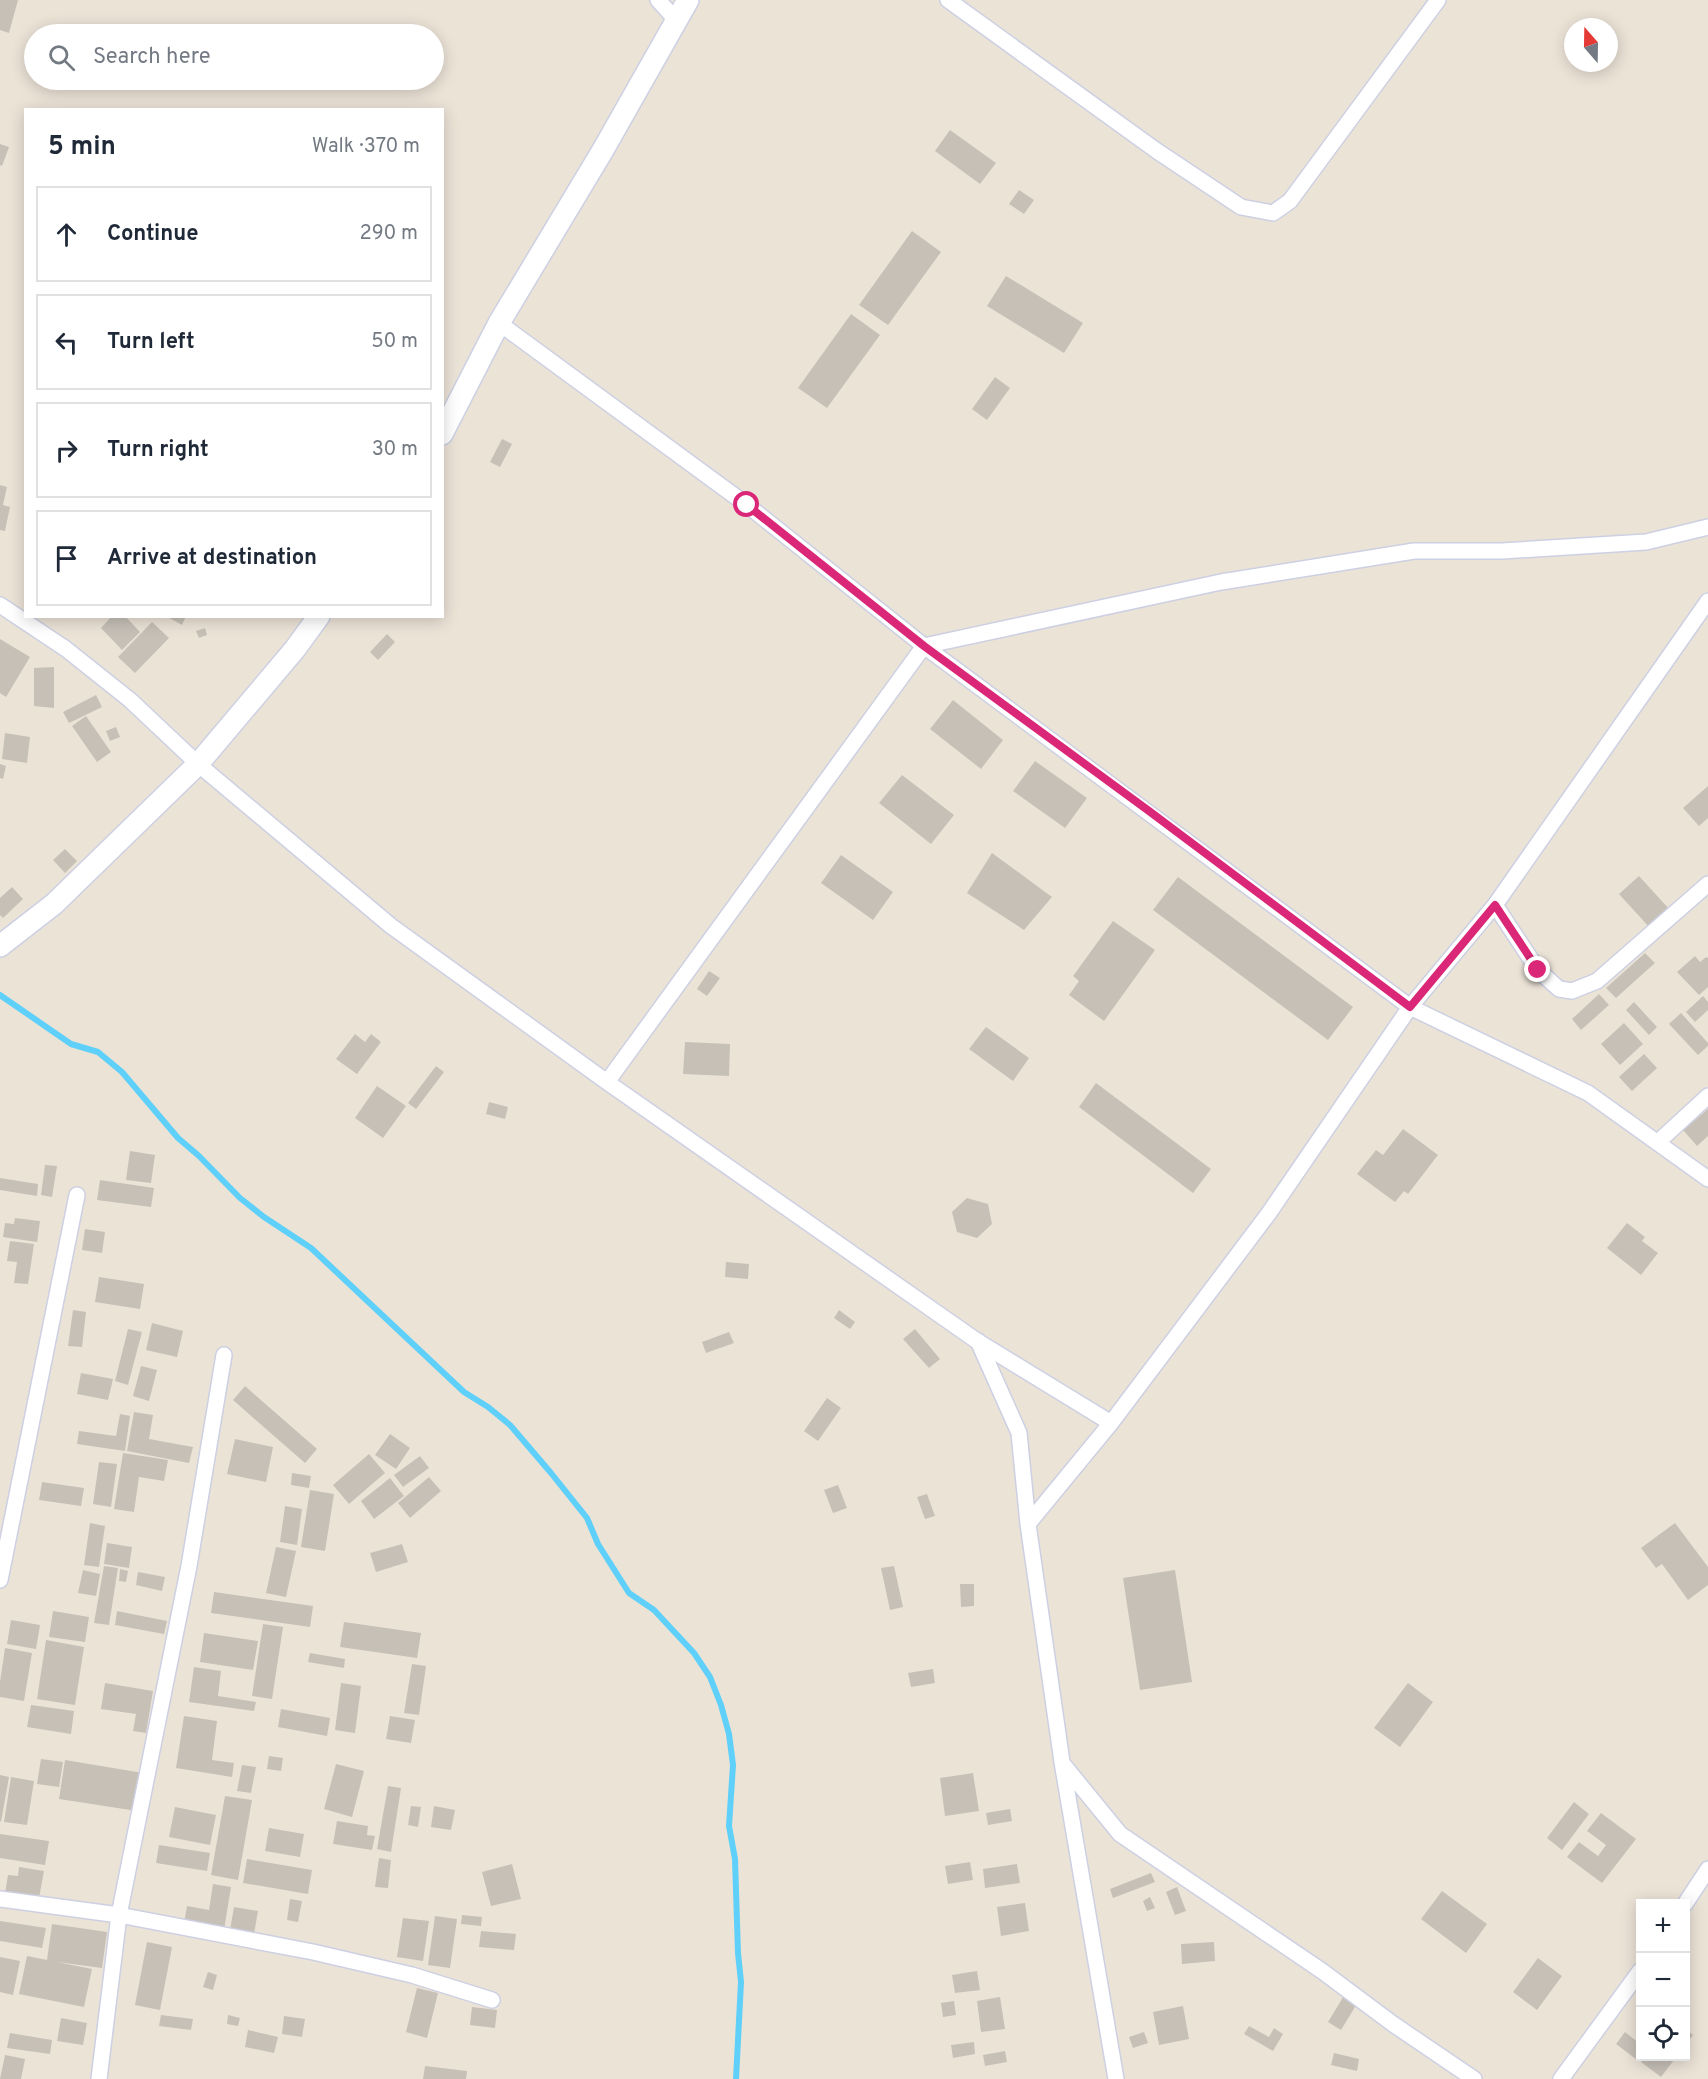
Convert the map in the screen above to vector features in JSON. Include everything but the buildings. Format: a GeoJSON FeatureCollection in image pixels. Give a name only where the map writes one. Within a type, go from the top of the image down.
{"type":"FeatureCollection","features":[{"type":"Feature","properties":{"kind":"main road"},"geometry":{"type":"LineString","coordinates":[[444,430],[500,322],[603,150],[688,0]]}},
{"type":"Feature","properties":{"kind":"main road"},"geometry":{"type":"LineString","coordinates":[[0,946],[54,904],[198,764],[295,650],[318,618]]}},
{"type":"Feature","properties":{"kind":"street"},"geometry":{"type":"LineString","coordinates":[[658,0],[676,20]]}},
{"type":"Feature","properties":{"kind":"street"},"geometry":{"type":"LineString","coordinates":[[948,0],[1157,151],[1241,207],[1273,213],[1290,201],[1438,0]]}},
{"type":"Feature","properties":{"kind":"street"},"geometry":{"type":"LineString","coordinates":[[500,322],[747,505],[924,646],[1410,1007],[1588,1093],[1708,1179]]}},
{"type":"Feature","properties":{"kind":"street"},"geometry":{"type":"LineString","coordinates":[[607,1082],[924,646],[1221,582],[1414,551],[1502,551],[1646,542],[1708,527]]}},
{"type":"Feature","properties":{"kind":"street"},"geometry":{"type":"LineString","coordinates":[[1028,1524],[1111,1423],[1269,1213],[1410,1007],[1495,905],[1708,601]]}},
{"type":"Feature","properties":{"kind":"street"},"geometry":{"type":"LineString","coordinates":[[0,605],[66,649],[130,700],[198,764],[391,926],[607,1082],[977,1341],[1111,1423]]}},
{"type":"Feature","properties":{"kind":"street"},"geometry":{"type":"LineString","coordinates":[[1495,905],[1538,970],[1559,989],[1572,991],[1597,981],[1708,884]]}},
{"type":"Feature","properties":{"kind":"street"},"geometry":{"type":"LineString","coordinates":[[1658,1142],[1708,1096]]}},
{"type":"Feature","properties":{"kind":"street"},"geometry":{"type":"LineString","coordinates":[[0,1580],[76,1195]]}},
{"type":"Feature","properties":{"kind":"street"},"geometry":{"type":"LineString","coordinates":[[977,1341],[1019,1432],[1028,1524],[1062,1762],[1116,2079]]}},
{"type":"Feature","properties":{"kind":"street"},"geometry":{"type":"LineString","coordinates":[[99,2079],[119,1915],[189,1566],[224,1355]]}},
{"type":"Feature","properties":{"kind":"street"},"geometry":{"type":"LineString","coordinates":[[1062,1762],[1120,1833],[1322,1971],[1393,2025],[1474,2079]]}},
{"type":"Feature","properties":{"kind":"street"},"geometry":{"type":"LineString","coordinates":[[1688,1899],[1708,1869]]}},
{"type":"Feature","properties":{"kind":"street"},"geometry":{"type":"LineString","coordinates":[[0,1899],[119,1915],[313,1953],[401,1972],[492,2000]]}},
{"type":"Feature","properties":{"kind":"street"},"geometry":{"type":"LineString","coordinates":[[1561,2079],[1636,1978]]}},
{"type":"Feature","properties":{"kind":"waterway"},"geometry":{"type":"LineString","coordinates":[[0,995],[71,1044],[98,1052],[122,1072],[178,1138],[240,1198],[311,1248],[464,1392],[488,1407],[510,1425],[587,1518],[598,1544],[629,1593],[654,1610],[694,1653],[710,1677],[721,1705],[729,1734],[733,1765],[729,1826],[735,1859],[741,1982],[736,2079]]}},
{"type":"Feature","properties":{"kind":"route"},"geometry":{"type":"LineString","coordinates":[[747,505],[924,646],[1410,1007],[1495,905],[1538,970]]}}]}
